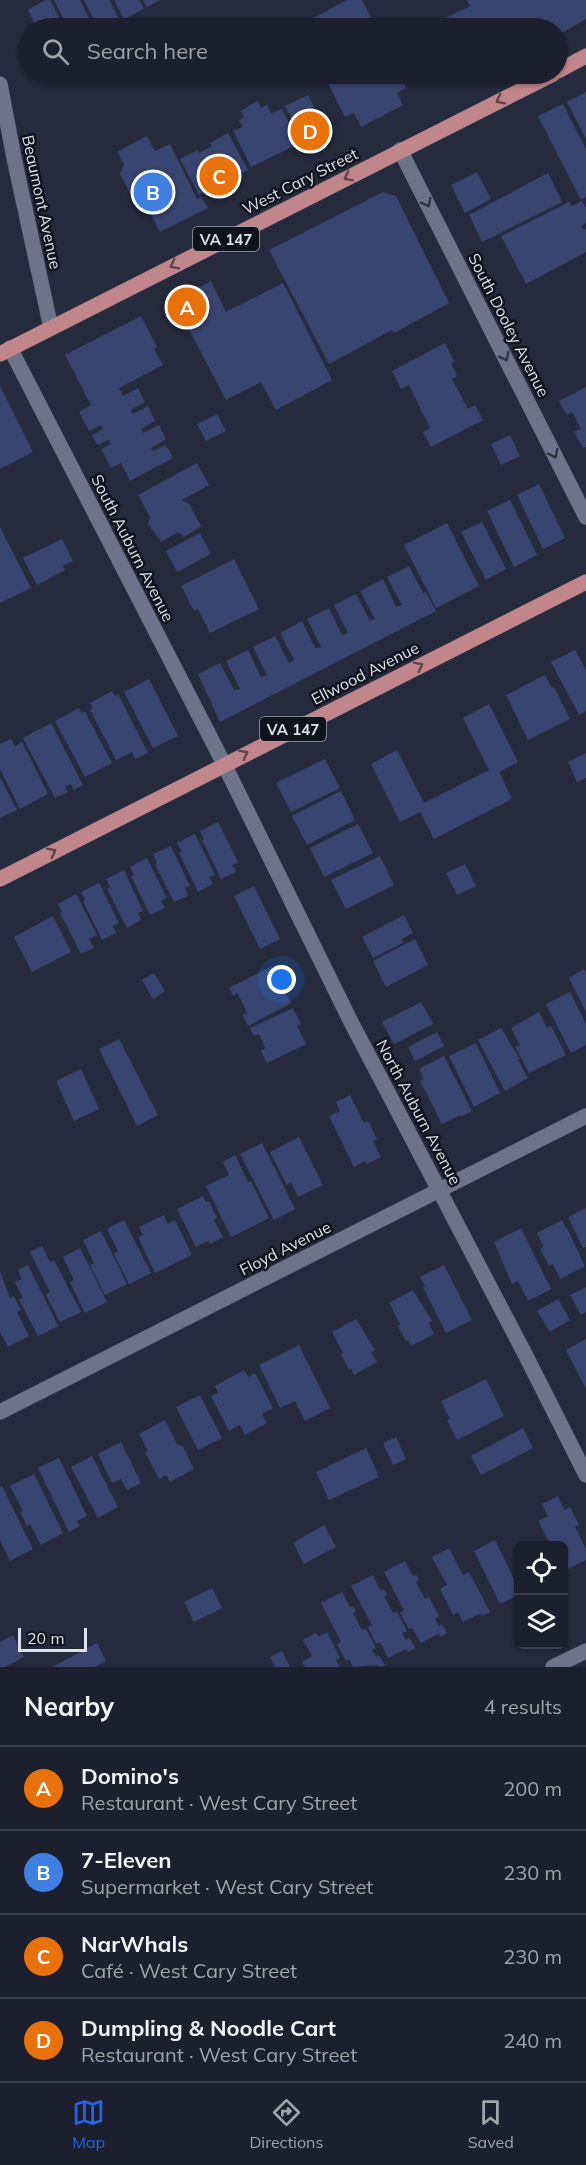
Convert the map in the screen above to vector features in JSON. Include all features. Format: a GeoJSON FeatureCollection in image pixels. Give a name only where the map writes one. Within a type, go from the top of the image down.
{"type":"FeatureCollection","features":[{"type":"Feature","properties":{"kind":"main road"},"geometry":{"type":"LineString","coordinates":[[568,66],[586,57]]}},
{"type":"Feature","properties":{"kind":"main road","name":"West Cary Street"},"geometry":{"type":"LineString","coordinates":[[5,351],[533,84]]}},
{"type":"Feature","properties":{"kind":"main road","name":"Ellwood Avenue"},"geometry":{"type":"LineString","coordinates":[[0,879],[586,582]]}},
{"type":"Feature","properties":{"kind":"street","name":"Beaumont Avenue"},"geometry":{"type":"LineString","coordinates":[[0,84],[51,328]]}},
{"type":"Feature","properties":{"kind":"street","name":"South Dooley Avenue"},"geometry":{"type":"LineString","coordinates":[[400,150],[586,517]]}},
{"type":"Feature","properties":{"kind":"street","name":"South Auburn Avenue"},"geometry":{"type":"LineString","coordinates":[[5,351],[224,764]]}},
{"type":"Feature","properties":{"kind":"street","name":"North Auburn Avenue"},"geometry":{"type":"LineString","coordinates":[[224,764],[351,1022],[586,1475]]}},
{"type":"Feature","properties":{"kind":"street","name":"Floyd Avenue"},"geometry":{"type":"LineString","coordinates":[[0,1412],[586,1116]]}},
{"type":"Feature","properties":{"kind":"street"},"geometry":{"type":"LineString","coordinates":[[553,1667],[586,1651]]}},
{"type":"Feature","properties":{"kind":"building"},"geometry":{"type":"Polygon","coordinates":[[[50,0],[60,18],[32,18],[28,10],[50,0]]]}},
{"type":"Feature","properties":{"kind":"building"},"geometry":{"type":"Polygon","coordinates":[[[54,0],[80,0],[89,18],[63,18],[54,0]]]}},
{"type":"Feature","properties":{"kind":"building"},"geometry":{"type":"Polygon","coordinates":[[[84,0],[109,0],[118,18],[93,18],[84,0]]]}},
{"type":"Feature","properties":{"kind":"building"},"geometry":{"type":"Polygon","coordinates":[[[114,0],[139,0],[144,9],[123,18],[114,0]]]}},
{"type":"Feature","properties":{"kind":"building"},"geometry":{"type":"Polygon","coordinates":[[[143,0],[160,0],[147,7],[143,0]]]}},
{"type":"Feature","properties":{"kind":"building"},"geometry":{"type":"Polygon","coordinates":[[[347,0],[362,0],[371,18],[313,18],[347,0]]]}},
{"type":"Feature","properties":{"kind":"building"},"geometry":{"type":"Polygon","coordinates":[[[467,0],[586,0],[586,19],[568,29],[568,18],[445,18],[470,6],[467,0]]]}},
{"type":"Feature","properties":{"kind":"building"},"geometry":{"type":"Polygon","coordinates":[[[328,84],[404,84],[406,88],[397,93],[403,105],[361,127],[354,113],[345,117],[328,84]]]}},
{"type":"Feature","properties":{"kind":"building"},"geometry":{"type":"Polygon","coordinates":[[[586,92],[586,139],[567,102],[586,92]]]}},
{"type":"Feature","properties":{"kind":"building"},"geometry":{"type":"Polygon","coordinates":[[[308,95],[326,131],[304,143],[285,106],[308,95]]]}},
{"type":"Feature","properties":{"kind":"building"},"geometry":{"type":"Polygon","coordinates":[[[258,101],[261,108],[267,105],[271,113],[282,109],[300,143],[251,167],[233,131],[243,127],[239,120],[244,117],[240,111],[258,101]]]}},
{"type":"Feature","properties":{"kind":"building"},"geometry":{"type":"Polygon","coordinates":[[[563,104],[586,149],[586,197],[581,200],[538,116],[563,104]]]}},
{"type":"Feature","properties":{"kind":"building"},"geometry":{"type":"Polygon","coordinates":[[[228,133],[248,170],[199,195],[180,159],[212,146],[210,143],[228,133]]]}},
{"type":"Feature","properties":{"kind":"building"},"geometry":{"type":"Polygon","coordinates":[[[147,136],[155,151],[170,144],[197,199],[201,197],[208,208],[160,232],[150,213],[139,211],[120,174],[124,164],[117,152],[147,136]]]}},
{"type":"Feature","properties":{"kind":"building"},"geometry":{"type":"Polygon","coordinates":[[[477,172],[491,199],[465,213],[451,185],[477,172]]]}},
{"type":"Feature","properties":{"kind":"building"},"geometry":{"type":"Polygon","coordinates":[[[548,173],[562,202],[482,242],[469,215],[548,173]]]}},
{"type":"Feature","properties":{"kind":"building"},"geometry":{"type":"Polygon","coordinates":[[[383,192],[396,196],[449,303],[394,333],[392,330],[329,364],[269,250],[383,192]]]}},
{"type":"Feature","properties":{"kind":"building"},"geometry":{"type":"Polygon","coordinates":[[[582,201],[586,208],[586,223],[581,226],[584,230],[586,229],[586,252],[526,284],[501,236],[569,202],[571,206],[582,201]]]}},
{"type":"Feature","properties":{"kind":"building"},"geometry":{"type":"Polygon","coordinates":[[[211,281],[226,312],[283,283],[332,380],[276,410],[261,382],[226,400],[174,301],[211,281]]]}},
{"type":"Feature","properties":{"kind":"building"},"geometry":{"type":"Polygon","coordinates":[[[141,316],[157,347],[154,349],[163,365],[119,388],[123,396],[138,388],[145,402],[131,410],[133,414],[148,406],[155,421],[141,429],[143,433],[159,425],[166,439],[151,448],[153,451],[166,445],[173,458],[130,481],[121,463],[111,468],[101,449],[111,444],[108,440],[98,445],[92,435],[103,429],[101,425],[89,431],[79,412],[91,405],[65,355],[141,316]]]}},
{"type":"Feature","properties":{"kind":"building"},"geometry":{"type":"Polygon","coordinates":[[[445,343],[454,361],[451,363],[457,376],[452,379],[468,409],[475,405],[483,420],[431,447],[423,432],[430,428],[409,385],[401,389],[392,371],[445,343]]]}},
{"type":"Feature","properties":{"kind":"building"},"geometry":{"type":"Polygon","coordinates":[[[0,386],[33,452],[0,469],[0,386]]]}},
{"type":"Feature","properties":{"kind":"building"},"geometry":{"type":"Polygon","coordinates":[[[586,387],[586,447],[583,448],[574,432],[581,429],[572,412],[567,415],[559,401],[586,387]]]}},
{"type":"Feature","properties":{"kind":"building"},"geometry":{"type":"Polygon","coordinates":[[[217,414],[226,431],[206,441],[197,424],[217,414]]]}},
{"type":"Feature","properties":{"kind":"building"},"geometry":{"type":"Polygon","coordinates":[[[510,435],[520,456],[501,465],[491,444],[510,435]]]}},
{"type":"Feature","properties":{"kind":"building"},"geometry":{"type":"Polygon","coordinates":[[[197,463],[209,485],[182,500],[189,504],[201,526],[184,537],[178,532],[161,542],[148,524],[150,517],[138,495],[197,463]]]}},
{"type":"Feature","properties":{"kind":"building"},"geometry":{"type":"Polygon","coordinates":[[[539,484],[565,538],[543,549],[517,495],[539,484]]]}},
{"type":"Feature","properties":{"kind":"building"},"geometry":{"type":"Polygon","coordinates":[[[510,500],[537,555],[514,567],[487,511],[510,500]]]}},
{"type":"Feature","properties":{"kind":"building"},"geometry":{"type":"Polygon","coordinates":[[[482,522],[506,569],[486,580],[461,532],[482,522]]]}},
{"type":"Feature","properties":{"kind":"building"},"geometry":{"type":"Polygon","coordinates":[[[447,523],[479,586],[436,608],[404,545],[447,523]]]}},
{"type":"Feature","properties":{"kind":"building"},"geometry":{"type":"Polygon","coordinates":[[[0,527],[31,588],[0,603],[0,527]]]}},
{"type":"Feature","properties":{"kind":"building"},"geometry":{"type":"Polygon","coordinates":[[[200,533],[211,554],[177,572],[166,551],[200,533]]]}},
{"type":"Feature","properties":{"kind":"building"},"geometry":{"type":"Polygon","coordinates":[[[62,539],[73,561],[63,566],[65,570],[37,585],[23,558],[62,539]]]}},
{"type":"Feature","properties":{"kind":"building"},"geometry":{"type":"Polygon","coordinates":[[[234,559],[259,609],[210,633],[198,609],[194,611],[181,586],[234,559]]]}},
{"type":"Feature","properties":{"kind":"building"},"geometry":{"type":"Polygon","coordinates":[[[409,566],[423,593],[426,592],[436,611],[220,722],[198,674],[220,663],[234,690],[240,689],[226,661],[248,650],[261,677],[267,675],[253,647],[275,636],[289,663],[291,662],[294,660],[280,633],[302,621],[315,648],[321,647],[307,619],[329,608],[342,635],[348,633],[334,605],[356,594],[370,621],[375,619],[360,591],[383,579],[396,607],[402,605],[387,577],[409,566]]]}},
{"type":"Feature","properties":{"kind":"building"},"geometry":{"type":"Polygon","coordinates":[[[575,650],[586,670],[586,711],[579,715],[551,662],[575,650]]]}},
{"type":"Feature","properties":{"kind":"building"},"geometry":{"type":"Polygon","coordinates":[[[545,675],[570,719],[528,740],[506,695],[545,675]]]}},
{"type":"Feature","properties":{"kind":"building"},"geometry":{"type":"Polygon","coordinates":[[[149,679],[178,736],[153,748],[124,692],[149,679]]]}},
{"type":"Feature","properties":{"kind":"building"},"geometry":{"type":"Polygon","coordinates":[[[112,691],[115,696],[118,694],[148,753],[135,759],[132,752],[116,760],[90,710],[93,708],[90,703],[112,691]]]}},
{"type":"Feature","properties":{"kind":"building"},"geometry":{"type":"Polygon","coordinates":[[[489,704],[518,762],[499,772],[512,799],[434,839],[420,812],[400,822],[371,764],[397,750],[424,803],[489,770],[463,718],[489,704]]]}},
{"type":"Feature","properties":{"kind":"building"},"geometry":{"type":"Polygon","coordinates":[[[79,708],[82,713],[85,712],[112,763],[85,777],[55,721],[79,708]]]}},
{"type":"Feature","properties":{"kind":"building"},"geometry":{"type":"Polygon","coordinates":[[[51,723],[83,785],[74,790],[71,784],[65,787],[68,792],[55,798],[23,738],[51,723]]]}},
{"type":"Feature","properties":{"kind":"building"},"geometry":{"type":"Polygon","coordinates":[[[11,739],[15,746],[22,742],[48,794],[20,809],[0,769],[0,744],[11,739]]]}},
{"type":"Feature","properties":{"kind":"building"},"geometry":{"type":"Polygon","coordinates":[[[586,753],[586,778],[577,782],[568,762],[586,753]]]}},
{"type":"Feature","properties":{"kind":"building"},"geometry":{"type":"Polygon","coordinates":[[[325,759],[340,788],[291,812],[276,783],[325,759]]]}},
{"type":"Feature","properties":{"kind":"building"},"geometry":{"type":"Polygon","coordinates":[[[0,777],[17,810],[0,818],[0,777]]]}},
{"type":"Feature","properties":{"kind":"building"},"geometry":{"type":"Polygon","coordinates":[[[341,791],[355,820],[307,845],[292,816],[341,791]]]}},
{"type":"Feature","properties":{"kind":"building"},"geometry":{"type":"Polygon","coordinates":[[[218,822],[238,862],[232,865],[236,872],[221,879],[200,831],[218,822]]]}},
{"type":"Feature","properties":{"kind":"building"},"geometry":{"type":"Polygon","coordinates":[[[358,824],[373,853],[324,877],[310,848],[358,824]]]}},
{"type":"Feature","properties":{"kind":"building"},"geometry":{"type":"Polygon","coordinates":[[[195,834],[215,875],[209,877],[213,884],[198,892],[179,853],[182,852],[177,843],[195,834]]]}},
{"type":"Feature","properties":{"kind":"building"},"geometry":{"type":"Polygon","coordinates":[[[171,846],[190,886],[185,888],[188,896],[174,902],[155,864],[157,863],[153,854],[171,846]]]}},
{"type":"Feature","properties":{"kind":"building"},"geometry":{"type":"Polygon","coordinates":[[[380,856],[394,885],[346,909],[331,880],[380,856]]]}},
{"type":"Feature","properties":{"kind":"building"},"geometry":{"type":"Polygon","coordinates":[[[147,858],[167,898],[161,901],[165,908],[150,915],[131,876],[134,875],[130,867],[147,858]]]}},
{"type":"Feature","properties":{"kind":"building"},"geometry":{"type":"Polygon","coordinates":[[[465,864],[476,886],[457,895],[446,873],[465,864]]]}},
{"type":"Feature","properties":{"kind":"building"},"geometry":{"type":"Polygon","coordinates":[[[124,870],[143,911],[138,913],[141,920],[127,928],[107,889],[110,887],[106,879],[124,870]]]}},
{"type":"Feature","properties":{"kind":"building"},"geometry":{"type":"Polygon","coordinates":[[[99,883],[119,923],[113,926],[116,933],[102,940],[81,892],[99,883]]]}},
{"type":"Feature","properties":{"kind":"building"},"geometry":{"type":"Polygon","coordinates":[[[254,886],[280,939],[260,949],[234,896],[254,886]]]}},
{"type":"Feature","properties":{"kind":"building"},"geometry":{"type":"Polygon","coordinates":[[[76,894],[97,935],[89,939],[94,948],[81,954],[60,913],[62,912],[58,904],[76,894]]]}},
{"type":"Feature","properties":{"kind":"building"},"geometry":{"type":"Polygon","coordinates":[[[404,915],[413,933],[402,939],[403,943],[373,958],[362,937],[404,915]]]}},
{"type":"Feature","properties":{"kind":"building"},"geometry":{"type":"Polygon","coordinates":[[[53,916],[71,952],[32,972],[14,937],[53,916]]]}},
{"type":"Feature","properties":{"kind":"building"},"geometry":{"type":"Polygon","coordinates":[[[415,939],[428,965],[386,987],[373,961],[415,939]]]}},
{"type":"Feature","properties":{"kind":"building"},"geometry":{"type":"Polygon","coordinates":[[[272,966],[291,1003],[248,1026],[242,1015],[247,1013],[243,1004],[237,993],[233,996],[229,988],[272,966]]]}},
{"type":"Feature","properties":{"kind":"building"},"geometry":{"type":"Polygon","coordinates":[[[584,969],[586,972],[586,1012],[569,978],[584,969]]]}},
{"type":"Feature","properties":{"kind":"building"},"geometry":{"type":"Polygon","coordinates":[[[154,973],[165,991],[153,999],[142,980],[154,973]]]}},
{"type":"Feature","properties":{"kind":"building"},"geometry":{"type":"Polygon","coordinates":[[[570,992],[586,1024],[586,1045],[571,1053],[546,1004],[570,992]]]}},
{"type":"Feature","properties":{"kind":"building"},"geometry":{"type":"Polygon","coordinates":[[[421,1002],[433,1024],[394,1044],[382,1022],[421,1002]]]}},
{"type":"Feature","properties":{"kind":"building"},"geometry":{"type":"Polygon","coordinates":[[[293,1008],[301,1024],[297,1026],[306,1044],[267,1063],[261,1051],[265,1048],[259,1034],[254,1036],[250,1028],[293,1008]]]}},
{"type":"Feature","properties":{"kind":"building"},"geometry":{"type":"Polygon","coordinates":[[[539,1012],[547,1028],[551,1026],[566,1055],[529,1073],[515,1047],[520,1045],[511,1028],[539,1012]]]}},
{"type":"Feature","properties":{"kind":"building"},"geometry":{"type":"Polygon","coordinates":[[[501,1028],[520,1059],[518,1060],[528,1078],[505,1091],[478,1040],[501,1028]]]}},
{"type":"Feature","properties":{"kind":"building"},"geometry":{"type":"Polygon","coordinates":[[[437,1032],[444,1046],[415,1061],[408,1047],[437,1032]]]}},
{"type":"Feature","properties":{"kind":"building"},"geometry":{"type":"Polygon","coordinates":[[[119,1039],[158,1115],[137,1126],[99,1049],[119,1039]]]}},
{"type":"Feature","properties":{"kind":"building"},"geometry":{"type":"Polygon","coordinates":[[[476,1043],[500,1093],[474,1107],[449,1056],[476,1043]]]}},
{"type":"Feature","properties":{"kind":"building"},"geometry":{"type":"Polygon","coordinates":[[[444,1056],[472,1111],[442,1124],[420,1081],[424,1079],[419,1069],[444,1056]]]}},
{"type":"Feature","properties":{"kind":"building"},"geometry":{"type":"Polygon","coordinates":[[[81,1069],[99,1109],[74,1121],[56,1081],[81,1069]]]}},
{"type":"Feature","properties":{"kind":"building"},"geometry":{"type":"Polygon","coordinates":[[[350,1095],[364,1123],[368,1121],[377,1139],[373,1141],[381,1157],[367,1164],[365,1161],[354,1167],[329,1116],[340,1111],[336,1102],[350,1095]]]}},
{"type":"Feature","properties":{"kind":"building"},"geometry":{"type":"Polygon","coordinates":[[[299,1137],[323,1185],[298,1197],[291,1182],[287,1185],[270,1152],[299,1137]]]}},
{"type":"Feature","properties":{"kind":"building"},"geometry":{"type":"Polygon","coordinates":[[[262,1143],[295,1209],[274,1220],[240,1154],[262,1143]]]}},
{"type":"Feature","properties":{"kind":"building"},"geometry":{"type":"Polygon","coordinates":[[[235,1155],[269,1218],[231,1237],[206,1186],[229,1175],[223,1162],[235,1155]]]}},
{"type":"Feature","properties":{"kind":"building"},"geometry":{"type":"Polygon","coordinates":[[[203,1196],[206,1202],[209,1201],[217,1218],[214,1220],[223,1237],[210,1244],[209,1241],[196,1247],[177,1209],[203,1196]]]}},
{"type":"Feature","properties":{"kind":"building"},"geometry":{"type":"Polygon","coordinates":[[[586,1208],[586,1247],[583,1248],[568,1217],[586,1208]]]}},
{"type":"Feature","properties":{"kind":"building"},"geometry":{"type":"Polygon","coordinates":[[[164,1215],[168,1224],[175,1220],[192,1255],[155,1273],[138,1237],[143,1235],[139,1227],[164,1215]]]}},
{"type":"Feature","properties":{"kind":"building"},"geometry":{"type":"Polygon","coordinates":[[[124,1220],[151,1273],[129,1284],[114,1254],[118,1251],[107,1229],[124,1220]]]}},
{"type":"Feature","properties":{"kind":"building"},"geometry":{"type":"Polygon","coordinates":[[[562,1220],[585,1266],[560,1279],[553,1264],[549,1266],[540,1249],[544,1247],[537,1233],[562,1220]]]}},
{"type":"Feature","properties":{"kind":"building"},"geometry":{"type":"Polygon","coordinates":[[[521,1228],[551,1289],[528,1301],[518,1281],[512,1284],[494,1242],[521,1228]]]}},
{"type":"Feature","properties":{"kind":"building"},"geometry":{"type":"Polygon","coordinates":[[[101,1231],[127,1284],[105,1295],[90,1265],[94,1263],[83,1240],[101,1231]]]}},
{"type":"Feature","properties":{"kind":"building"},"geometry":{"type":"Polygon","coordinates":[[[42,1246],[50,1262],[54,1260],[81,1312],[60,1322],[46,1295],[50,1292],[30,1252],[42,1246]]]}},
{"type":"Feature","properties":{"kind":"building"},"geometry":{"type":"Polygon","coordinates":[[[80,1248],[107,1302],[85,1313],[70,1282],[74,1280],[63,1257],[80,1248]]]}},
{"type":"Feature","properties":{"kind":"building"},"geometry":{"type":"Polygon","coordinates":[[[28,1265],[58,1326],[38,1336],[19,1300],[23,1298],[15,1282],[22,1279],[18,1270],[28,1265]]]}},
{"type":"Feature","properties":{"kind":"building"},"geometry":{"type":"Polygon","coordinates":[[[444,1265],[472,1320],[446,1333],[420,1277],[444,1265]]]}},
{"type":"Feature","properties":{"kind":"building"},"geometry":{"type":"Polygon","coordinates":[[[0,1272],[10,1298],[14,1296],[21,1310],[17,1312],[29,1336],[8,1347],[0,1332],[0,1272]]]}},
{"type":"Feature","properties":{"kind":"building"},"geometry":{"type":"Polygon","coordinates":[[[586,1287],[586,1312],[581,1315],[570,1295],[586,1287]]]}},
{"type":"Feature","properties":{"kind":"building"},"geometry":{"type":"Polygon","coordinates":[[[413,1290],[432,1321],[429,1323],[434,1334],[411,1346],[398,1326],[400,1324],[389,1303],[413,1290]]]}},
{"type":"Feature","properties":{"kind":"building"},"geometry":{"type":"Polygon","coordinates":[[[558,1299],[570,1320],[550,1332],[537,1311],[558,1299]]]}},
{"type":"Feature","properties":{"kind":"building"},"geometry":{"type":"Polygon","coordinates":[[[356,1319],[375,1350],[371,1352],[377,1362],[354,1375],[351,1368],[349,1370],[332,1332],[356,1319]]]}},
{"type":"Feature","properties":{"kind":"building"},"geometry":{"type":"Polygon","coordinates":[[[586,1339],[586,1389],[566,1350],[586,1339]]]}},
{"type":"Feature","properties":{"kind":"building"},"geometry":{"type":"Polygon","coordinates":[[[299,1345],[330,1408],[305,1421],[295,1401],[280,1408],[259,1365],[299,1345]]]}},
{"type":"Feature","properties":{"kind":"building"},"geometry":{"type":"Polygon","coordinates":[[[244,1370],[248,1377],[255,1373],[273,1408],[262,1414],[267,1423],[245,1435],[240,1425],[229,1431],[211,1396],[218,1393],[215,1386],[244,1370]]]}},
{"type":"Feature","properties":{"kind":"building"},"geometry":{"type":"Polygon","coordinates":[[[486,1379],[504,1416],[457,1440],[441,1401],[486,1379]]]}},
{"type":"Feature","properties":{"kind":"building"},"geometry":{"type":"Polygon","coordinates":[[[200,1395],[222,1438],[198,1450],[176,1407],[200,1395]]]}},
{"type":"Feature","properties":{"kind":"building"},"geometry":{"type":"Polygon","coordinates":[[[165,1420],[177,1444],[183,1447],[194,1469],[170,1482],[166,1475],[159,1479],[145,1452],[148,1451],[139,1434],[165,1420]]]}},
{"type":"Feature","properties":{"kind":"building"},"geometry":{"type":"Polygon","coordinates":[[[523,1428],[533,1448],[481,1475],[471,1456],[523,1428]]]}},
{"type":"Feature","properties":{"kind":"building"},"geometry":{"type":"Polygon","coordinates":[[[396,1437],[406,1459],[393,1465],[383,1443],[396,1437]]]}},
{"type":"Feature","properties":{"kind":"building"},"geometry":{"type":"Polygon","coordinates":[[[121,1442],[141,1483],[127,1490],[121,1479],[112,1483],[98,1454],[121,1442]]]}},
{"type":"Feature","properties":{"kind":"building"},"geometry":{"type":"Polygon","coordinates":[[[366,1448],[379,1477],[329,1500],[316,1472],[366,1448]]]}},
{"type":"Feature","properties":{"kind":"building"},"geometry":{"type":"Polygon","coordinates":[[[92,1456],[118,1507],[98,1518],[71,1467],[92,1456]]]}},
{"type":"Feature","properties":{"kind":"building"},"geometry":{"type":"Polygon","coordinates":[[[59,1458],[87,1516],[77,1521],[80,1526],[69,1532],[38,1468],[59,1458]]]}},
{"type":"Feature","properties":{"kind":"building"},"geometry":{"type":"Polygon","coordinates":[[[34,1474],[63,1533],[41,1545],[30,1524],[27,1526],[20,1512],[23,1511],[10,1486],[34,1474]]]}},
{"type":"Feature","properties":{"kind":"building"},"geometry":{"type":"Polygon","coordinates":[[[2,1486],[33,1549],[10,1561],[0,1540],[0,1487],[2,1486]]]}},
{"type":"Feature","properties":{"kind":"building"},"geometry":{"type":"Polygon","coordinates":[[[558,1496],[564,1510],[570,1507],[579,1525],[575,1527],[586,1549],[586,1560],[568,1569],[568,1541],[549,1541],[538,1521],[548,1516],[542,1504],[558,1496]]]}},
{"type":"Feature","properties":{"kind":"building"},"geometry":{"type":"Polygon","coordinates":[[[324,1525],[336,1547],[304,1564],[293,1543],[324,1525]]]}},
{"type":"Feature","properties":{"kind":"building"},"geometry":{"type":"Polygon","coordinates":[[[495,1540],[514,1579],[514,1597],[500,1604],[474,1551],[495,1540]]]}},
{"type":"Feature","properties":{"kind":"building"},"geometry":{"type":"Polygon","coordinates":[[[449,1548],[463,1575],[469,1572],[490,1612],[482,1616],[481,1613],[463,1622],[458,1612],[453,1615],[440,1589],[447,1585],[432,1557],[449,1548]]]}},
{"type":"Feature","properties":{"kind":"building"},"geometry":{"type":"Polygon","coordinates":[[[405,1561],[413,1576],[416,1574],[419,1580],[416,1582],[425,1599],[429,1597],[439,1616],[435,1619],[439,1626],[442,1624],[447,1633],[440,1637],[438,1634],[421,1643],[412,1628],[409,1629],[400,1613],[404,1610],[384,1572],[405,1561]]]}},
{"type":"Feature","properties":{"kind":"building"},"geometry":{"type":"Polygon","coordinates":[[[373,1575],[380,1590],[384,1589],[387,1595],[384,1596],[393,1613],[397,1612],[407,1631],[402,1633],[406,1640],[410,1638],[415,1648],[408,1652],[406,1649],[388,1658],[380,1642],[376,1644],[368,1627],[372,1625],[351,1586],[373,1575]]]}},
{"type":"Feature","properties":{"kind":"building"},"geometry":{"type":"Polygon","coordinates":[[[212,1588],[222,1608],[194,1622],[184,1602],[212,1588]]]}},
{"type":"Feature","properties":{"kind":"building"},"geometry":{"type":"Polygon","coordinates":[[[342,1592],[350,1607],[353,1606],[356,1612],[353,1613],[362,1630],[366,1629],[376,1648],[372,1650],[376,1657],[379,1655],[385,1665],[353,1667],[349,1659],[346,1661],[337,1644],[341,1642],[321,1603],[342,1592]]]}},
{"type":"Feature","properties":{"kind":"building"},"geometry":{"type":"Polygon","coordinates":[[[327,1632],[340,1658],[336,1660],[340,1667],[305,1667],[302,1662],[312,1656],[303,1640],[316,1633],[318,1637],[327,1632]]]}},
{"type":"Feature","properties":{"kind":"building"},"geometry":{"type":"Polygon","coordinates":[[[13,1635],[24,1657],[5,1667],[0,1667],[0,1642],[13,1635]]]}},
{"type":"Feature","properties":{"kind":"building"},"geometry":{"type":"Polygon","coordinates":[[[97,1643],[106,1661],[95,1667],[52,1667],[97,1643]]]}},
{"type":"Feature","properties":{"kind":"building"},"geometry":{"type":"Polygon","coordinates":[[[282,1651],[290,1667],[275,1667],[270,1657],[282,1651]]]}},
{"type":"Feature","properties":{"kind":"place","name":"Dumpling & Noodle Cart"},"geometry":{"type":"Point","coordinates":[310,131]}},
{"type":"Feature","properties":{"kind":"place","name":"NarWhals"},"geometry":{"type":"Point","coordinates":[219,176]}},
{"type":"Feature","properties":{"kind":"place","name":"7-Eleven"},"geometry":{"type":"Point","coordinates":[153,192]}},
{"type":"Feature","properties":{"kind":"place","name":"Domino's"},"geometry":{"type":"Point","coordinates":[187,307]}}]}
